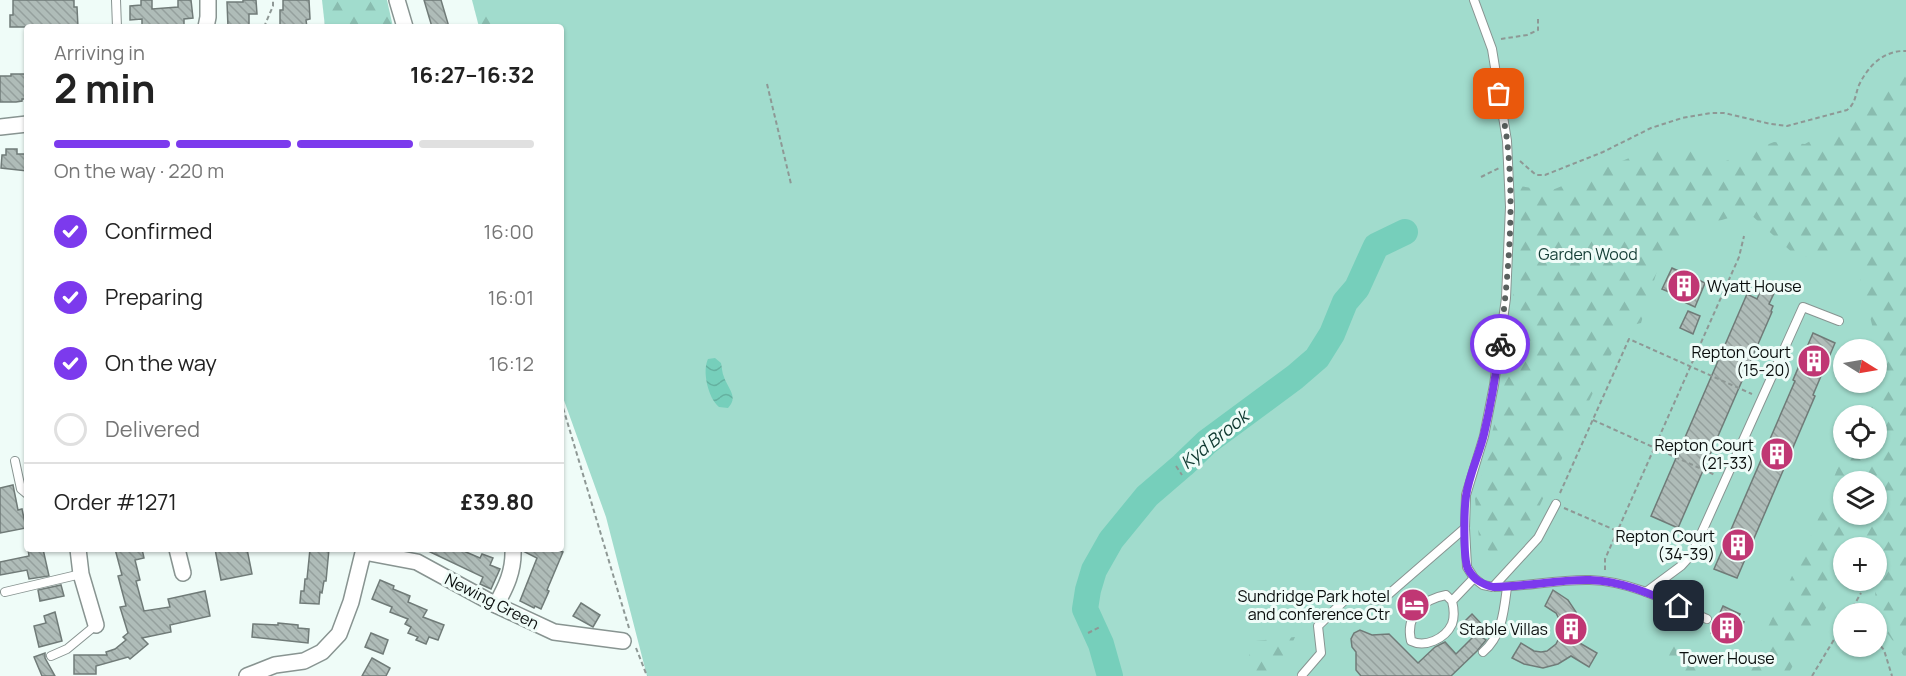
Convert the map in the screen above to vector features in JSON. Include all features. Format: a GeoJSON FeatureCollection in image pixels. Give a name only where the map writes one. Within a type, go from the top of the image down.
{"type":"FeatureCollection","features":[{"type":"Feature","properties":{"kind":"street"},"geometry":{"type":"LineString","coordinates":[[207,24],[208,0]]}},
{"type":"Feature","properties":{"kind":"street"},"geometry":{"type":"LineString","coordinates":[[397,0],[404,24]]}},
{"type":"Feature","properties":{"kind":"street"},"geometry":{"type":"LineString","coordinates":[[0,127],[24,124]]}},
{"type":"Feature","properties":{"kind":"street"},"geometry":{"type":"LineString","coordinates":[[78,552],[81,574],[96,625]]}},
{"type":"Feature","properties":{"kind":"street"},"geometry":{"type":"LineString","coordinates":[[178,552],[183,573]]}},
{"type":"Feature","properties":{"kind":"street"},"geometry":{"type":"LineString","coordinates":[[247,676],[275,665],[304,661],[322,652],[339,634],[351,602],[364,552]]}},
{"type":"Feature","properties":{"kind":"street","name":"Newing Green"},"geometry":{"type":"LineString","coordinates":[[373,552],[417,562],[496,605],[554,632],[630,641]]}},
{"type":"Feature","properties":{"kind":"street"},"geometry":{"type":"LineString","coordinates":[[496,605],[509,581],[513,552]]}},
{"type":"Feature","properties":{"kind":"lane"},"geometry":{"type":"LineString","coordinates":[[116,0],[117,24]]}},
{"type":"Feature","properties":{"kind":"lane"},"geometry":{"type":"LineString","coordinates":[[1474,0],[1489,41],[1507,141],[1510,207],[1506,298],[1494,385],[1484,436],[1466,495],[1467,567],[1474,578],[1483,585],[1493,587],[1587,580],[1605,581],[1646,592],[1707,619]]}},
{"type":"Feature","properties":{"kind":"lane"},"geometry":{"type":"LineString","coordinates":[[1646,592],[1681,566],[1692,554],[1803,307],[1839,321]]}},
{"type":"Feature","properties":{"kind":"lane"},"geometry":{"type":"LineString","coordinates":[[15,461],[21,489],[24,492]]}},
{"type":"Feature","properties":{"kind":"lane"},"geometry":{"type":"LineString","coordinates":[[1493,587],[1538,538],[1556,504]]}},
{"type":"Feature","properties":{"kind":"lane"},"geometry":{"type":"LineString","coordinates":[[1302,675],[1321,653],[1318,626],[1347,598],[1382,600],[1465,528]]}},
{"type":"Feature","properties":{"kind":"lane"},"geometry":{"type":"LineString","coordinates":[[4,592],[81,574]]}},
{"type":"Feature","properties":{"kind":"lane"},"geometry":{"type":"LineString","coordinates":[[1452,601],[1474,578]]}},
{"type":"Feature","properties":{"kind":"lane"},"geometry":{"type":"LineString","coordinates":[[1483,652],[1496,637],[1505,605],[1507,587]]}},
{"type":"Feature","properties":{"kind":"lane"},"geometry":{"type":"LineString","coordinates":[[1446,595],[1452,601],[1455,611],[1451,625],[1441,637],[1426,644],[1418,645],[1411,641],[1409,633],[1412,616],[1422,605],[1435,597],[1446,595]]}},
{"type":"Feature","properties":{"kind":"lane"},"geometry":{"type":"LineString","coordinates":[[51,656],[67,649],[96,625]]}},
{"type":"Feature","properties":{"kind":"path"},"geometry":{"type":"LineString","coordinates":[[265,24],[273,6],[273,0]]}},
{"type":"Feature","properties":{"kind":"path"},"geometry":{"type":"LineString","coordinates":[[1489,41],[1519,37],[1534,32],[1538,28],[1538,17]]}},
{"type":"Feature","properties":{"kind":"path"},"geometry":{"type":"LineString","coordinates":[[1520,161],[1536,175],[1545,175],[1603,152],[1665,123],[1696,115],[1724,113],[1780,126],[1794,126],[1847,110],[1852,106],[1859,85],[1879,59],[1895,51],[1906,51]]}},
{"type":"Feature","properties":{"kind":"path"},"geometry":{"type":"LineString","coordinates":[[767,84],[791,184]]}},
{"type":"Feature","properties":{"kind":"path"},"geometry":{"type":"LineString","coordinates":[[1481,177],[1504,165]]}},
{"type":"Feature","properties":{"kind":"path"},"geometry":{"type":"LineString","coordinates":[[1605,581],[1605,559],[1739,257],[1744,236]]}},
{"type":"Feature","properties":{"kind":"path"},"geometry":{"type":"LineString","coordinates":[[1556,504],[1629,339],[1762,399]]}},
{"type":"Feature","properties":{"kind":"path"},"geometry":{"type":"LineString","coordinates":[[564,411],[630,641],[647,676]]}},
{"type":"Feature","properties":{"kind":"path"},"geometry":{"type":"LineString","coordinates":[[1593,420],[1726,480]]}},
{"type":"Feature","properties":{"kind":"path"},"geometry":{"type":"LineString","coordinates":[[1176,466],[1182,475]]}},
{"type":"Feature","properties":{"kind":"path"},"geometry":{"type":"LineString","coordinates":[[1566,508],[1617,531]]}},
{"type":"Feature","properties":{"kind":"path"},"geometry":{"type":"LineString","coordinates":[[1855,603],[1861,593]]}},
{"type":"Feature","properties":{"kind":"path"},"geometry":{"type":"LineString","coordinates":[[1088,633],[1100,627]]}},
{"type":"Feature","properties":{"kind":"path"},"geometry":{"type":"LineString","coordinates":[[1812,676],[1833,641]]}},
{"type":"Feature","properties":{"kind":"path"},"geometry":{"type":"LineString","coordinates":[[1886,657],[1892,676]]}},
{"type":"Feature","properties":{"kind":"green space"},"geometry":{"type":"Polygon","coordinates":[[[322,0],[387,0],[392,24],[325,24],[322,0]]]}},
{"type":"Feature","properties":{"kind":"green space"},"geometry":{"type":"Polygon","coordinates":[[[472,0],[495,0],[495,24],[478,24],[472,0]]]}},
{"type":"Feature","properties":{"kind":"green space"},"geometry":{"type":"Polygon","coordinates":[[[481,0],[1906,0],[1906,676],[647,676],[606,517],[564,400],[564,24],[486,24],[481,0]]]}},
{"type":"Feature","properties":{"kind":"green space","name":"Garden Wood"},"geometry":{"type":"Polygon","coordinates":[[[1906,74],[1906,659],[1887,633],[1887,603],[1875,603],[1875,591],[1887,591],[1887,537],[1833,537],[1833,591],[1836,591],[1787,676],[1745,676],[1814,529],[1833,480],[1833,525],[1887,525],[1887,471],[1836,471],[1841,459],[1887,459],[1887,405],[1862,405],[1866,393],[1887,393],[1887,339],[1876,339],[1859,274],[1850,255],[1797,257],[1748,212],[1699,227],[1661,258],[1641,323],[1624,327],[1524,539],[1494,558],[1479,538],[1475,499],[1505,382],[1521,215],[1520,186],[1550,191],[1646,151],[1700,146],[1718,164],[1774,142],[1805,144],[1861,112],[1885,83],[1906,74]]]}},
{"type":"Feature","properties":{"kind":"green space"},"geometry":{"type":"Polygon","coordinates":[[[1675,633],[1704,663],[1706,676],[1658,676],[1665,671],[1675,633]]]}},
{"type":"Feature","properties":{"kind":"green space"},"geometry":{"type":"Polygon","coordinates":[[[1295,637],[1278,676],[1241,676],[1255,641],[1295,637]]]}},
{"type":"Feature","properties":{"kind":"water"},"geometry":{"type":"Polygon","coordinates":[[[715,358],[721,363],[723,375],[732,393],[733,400],[728,408],[719,407],[715,403],[707,384],[706,364],[708,359],[715,358]]]}},
{"type":"Feature","properties":{"kind":"building"},"geometry":{"type":"Polygon","coordinates":[[[13,0],[74,0],[74,7],[77,7],[78,24],[24,24],[24,27],[10,27],[10,15],[13,15],[13,0]]]}},
{"type":"Feature","properties":{"kind":"building"},"geometry":{"type":"Polygon","coordinates":[[[141,0],[152,0],[152,9],[178,7],[178,0],[191,0],[193,18],[184,19],[184,24],[142,24],[142,19],[130,20],[130,6],[141,5],[141,0]]]}},
{"type":"Feature","properties":{"kind":"building"},"geometry":{"type":"Polygon","coordinates":[[[243,0],[256,0],[257,14],[249,14],[249,24],[228,24],[227,2],[243,2],[243,0]]]}},
{"type":"Feature","properties":{"kind":"building"},"geometry":{"type":"Polygon","coordinates":[[[283,0],[309,0],[310,19],[306,20],[307,24],[280,24],[280,10],[283,10],[283,0]]]}},
{"type":"Feature","properties":{"kind":"building"},"geometry":{"type":"Polygon","coordinates":[[[424,0],[441,0],[448,24],[431,24],[424,0]]]}},
{"type":"Feature","properties":{"kind":"building"},"geometry":{"type":"Polygon","coordinates":[[[11,74],[24,74],[24,99],[16,102],[0,102],[0,76],[11,76],[11,74]]]}},
{"type":"Feature","properties":{"kind":"building"},"geometry":{"type":"Polygon","coordinates":[[[6,149],[17,149],[17,154],[24,154],[24,171],[1,168],[2,155],[6,155],[6,149]]]}},
{"type":"Feature","properties":{"kind":"building","name":"Wyatt House"},"geometry":{"type":"Polygon","coordinates":[[[1672,268],[1696,275],[1695,278],[1705,283],[1695,307],[1662,289],[1672,268]]]}},
{"type":"Feature","properties":{"kind":"building"},"geometry":{"type":"Polygon","coordinates":[[[1764,283],[1776,289],[1769,304],[1773,306],[1772,312],[1678,528],[1651,516],[1747,294],[1757,299],[1764,283]]]}},
{"type":"Feature","properties":{"kind":"building"},"geometry":{"type":"Polygon","coordinates":[[[1688,311],[1700,316],[1693,334],[1680,328],[1688,311]]]}},
{"type":"Feature","properties":{"kind":"building"},"geometry":{"type":"Polygon","coordinates":[[[1813,333],[1833,342],[1833,348],[1813,395],[1815,396],[1737,578],[1714,569],[1795,381],[1793,380],[1813,333]]]}},
{"type":"Feature","properties":{"kind":"building"},"geometry":{"type":"Polygon","coordinates":[[[13,485],[18,510],[22,509],[24,528],[0,533],[0,488],[13,485]]]}},
{"type":"Feature","properties":{"kind":"building"},"geometry":{"type":"Polygon","coordinates":[[[28,552],[44,552],[49,576],[29,579],[27,570],[0,575],[0,562],[29,556],[28,552]]]}},
{"type":"Feature","properties":{"kind":"building"},"geometry":{"type":"Polygon","coordinates":[[[116,552],[143,552],[144,558],[135,560],[140,580],[136,581],[144,611],[170,607],[168,599],[205,591],[210,616],[170,625],[171,632],[142,638],[148,644],[130,659],[128,657],[96,666],[96,674],[74,674],[74,655],[107,655],[106,652],[115,649],[126,640],[123,637],[128,633],[120,607],[126,606],[118,576],[122,575],[116,552]]]}},
{"type":"Feature","properties":{"kind":"building"},"geometry":{"type":"Polygon","coordinates":[[[216,552],[248,552],[252,574],[221,580],[216,552]]]}},
{"type":"Feature","properties":{"kind":"building"},"geometry":{"type":"Polygon","coordinates":[[[310,552],[329,552],[326,581],[324,581],[322,593],[320,592],[319,604],[300,603],[301,591],[304,591],[305,579],[307,579],[310,552]]]}},
{"type":"Feature","properties":{"kind":"building"},"geometry":{"type":"Polygon","coordinates":[[[430,552],[466,552],[480,558],[482,554],[493,558],[490,565],[500,569],[491,589],[480,584],[483,577],[430,552]]]}},
{"type":"Feature","properties":{"kind":"building"},"geometry":{"type":"Polygon","coordinates":[[[525,552],[563,552],[541,609],[520,601],[537,558],[525,552]]]}},
{"type":"Feature","properties":{"kind":"building"},"geometry":{"type":"Polygon","coordinates":[[[380,580],[394,586],[393,589],[410,596],[408,602],[427,610],[423,617],[444,625],[438,640],[429,637],[426,644],[416,640],[418,637],[408,633],[411,627],[405,624],[408,619],[390,612],[392,607],[372,599],[380,580]]]}},
{"type":"Feature","properties":{"kind":"building"},"geometry":{"type":"Polygon","coordinates":[[[61,585],[64,596],[40,601],[38,590],[61,585]]]}},
{"type":"Feature","properties":{"kind":"building","name":"Stable Villas"},"geometry":{"type":"Polygon","coordinates":[[[1553,590],[1568,600],[1576,612],[1580,625],[1578,642],[1597,653],[1589,667],[1571,656],[1558,664],[1543,668],[1524,664],[1512,658],[1521,643],[1534,651],[1541,652],[1547,651],[1556,644],[1562,632],[1562,625],[1556,613],[1545,606],[1553,590]]]}},
{"type":"Feature","properties":{"kind":"building"},"geometry":{"type":"Polygon","coordinates":[[[581,603],[600,615],[593,627],[573,616],[581,603]]]}},
{"type":"Feature","properties":{"kind":"building","name":"Tower House"},"geometry":{"type":"Polygon","coordinates":[[[1723,606],[1740,614],[1737,619],[1744,622],[1734,643],[1711,633],[1723,606]]]}},
{"type":"Feature","properties":{"kind":"building"},"geometry":{"type":"Polygon","coordinates":[[[55,612],[62,641],[39,647],[34,626],[46,623],[44,616],[55,612]]]}},
{"type":"Feature","properties":{"kind":"building"},"geometry":{"type":"Polygon","coordinates":[[[1472,614],[1489,632],[1483,638],[1486,640],[1477,651],[1451,676],[1361,676],[1356,670],[1356,652],[1352,647],[1351,639],[1354,633],[1360,630],[1372,635],[1389,634],[1418,663],[1435,647],[1445,642],[1456,654],[1473,637],[1461,625],[1472,614]]]}},
{"type":"Feature","properties":{"kind":"building"},"geometry":{"type":"Polygon","coordinates":[[[278,623],[298,625],[298,628],[309,629],[308,643],[252,637],[253,624],[278,625],[278,623]]]}},
{"type":"Feature","properties":{"kind":"building"},"geometry":{"type":"Polygon","coordinates":[[[371,633],[388,640],[383,654],[365,647],[371,633]]]}},
{"type":"Feature","properties":{"kind":"building"},"geometry":{"type":"Polygon","coordinates":[[[45,653],[45,658],[55,676],[42,676],[34,657],[45,653]]]}},
{"type":"Feature","properties":{"kind":"building"},"geometry":{"type":"Polygon","coordinates":[[[372,658],[390,668],[386,676],[362,676],[372,658]]]}},
{"type":"Feature","properties":{"kind":"waterway","name":"Kyd Brook"},"geometry":{"type":"LineString","coordinates":[[1110,676],[1101,644],[1085,609],[1094,570],[1111,540],[1147,496],[1207,442],[1317,358],[1332,334],[1345,302],[1357,288],[1376,246],[1405,232]]}},
{"type":"Feature","properties":{"kind":"way so far"},"geometry":{"type":"LineString","coordinates":[[1499,94],[1507,141],[1510,207],[1506,298],[1500,344]]}},
{"type":"Feature","properties":{"kind":"place","name":"Wyatt House"},"geometry":{"type":"Point","coordinates":[1684,286]}},
{"type":"Feature","properties":{"kind":"place","name":"Repton Court (15-20)"},"geometry":{"type":"Point","coordinates":[1814,361]}},
{"type":"Feature","properties":{"kind":"place","name":"Repton Court (21-33)"},"geometry":{"type":"Point","coordinates":[1777,454]}},
{"type":"Feature","properties":{"kind":"place","name":"Repton Court (34-39)"},"geometry":{"type":"Point","coordinates":[1738,545]}},
{"type":"Feature","properties":{"kind":"place","name":"Sundridge Park hotel and conference Ctr"},"geometry":{"type":"Point","coordinates":[1413,605]}},
{"type":"Feature","properties":{"kind":"place","name":"Tower House"},"geometry":{"type":"Point","coordinates":[1727,628]}},
{"type":"Feature","properties":{"kind":"place","name":"Stable Villas"},"geometry":{"type":"Point","coordinates":[1571,629]}},
{"type":"Feature","properties":{"kind":"route"},"geometry":{"type":"LineString","coordinates":[[1500,344],[1484,436],[1466,495],[1467,567],[1474,578],[1483,585],[1493,587],[1587,580],[1605,581],[1646,592],[1679,606]]}}]}
